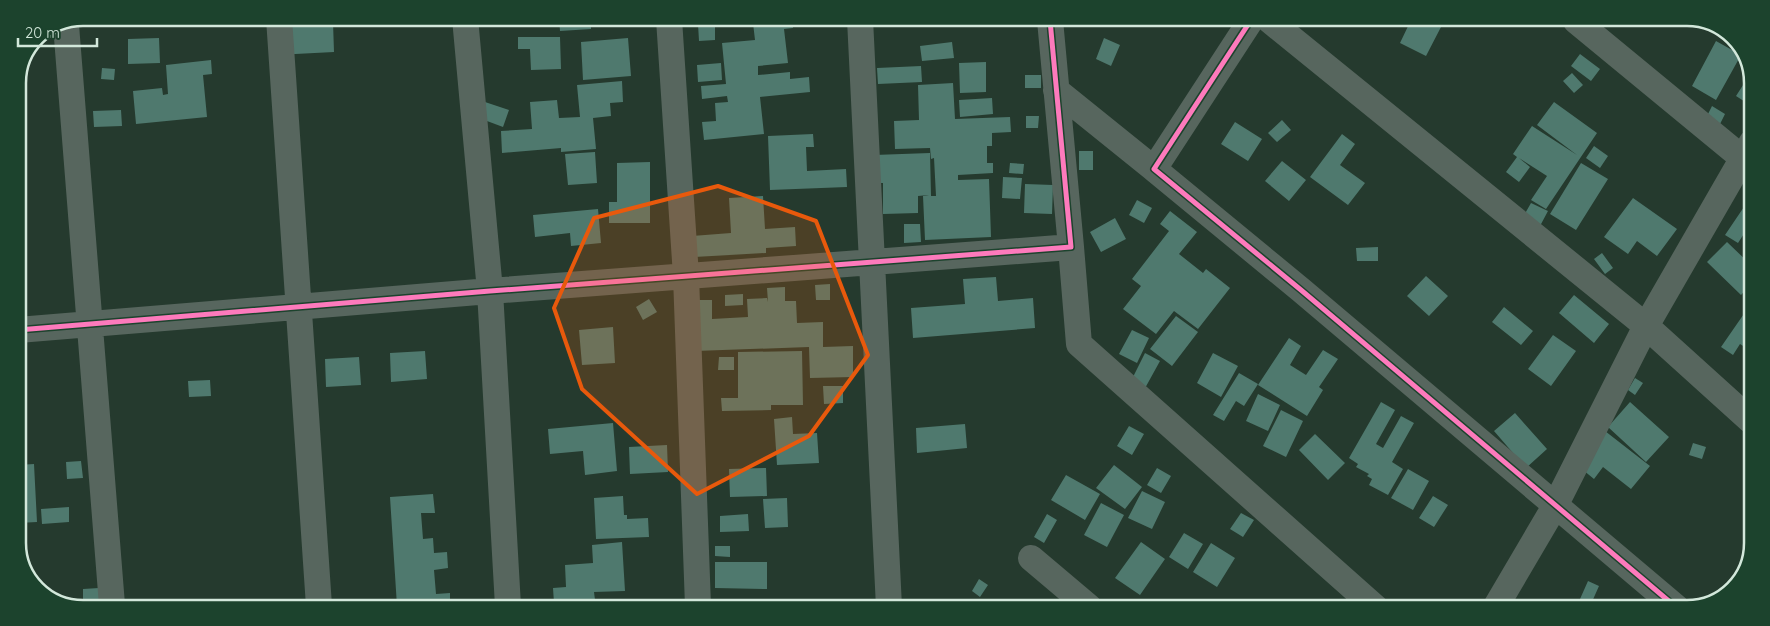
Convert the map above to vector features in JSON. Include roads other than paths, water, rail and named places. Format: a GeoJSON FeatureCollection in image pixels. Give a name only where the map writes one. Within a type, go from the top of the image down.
{"type":"FeatureCollection","features":[{"type":"Feature","properties":{"kind":"street"},"geometry":{"type":"LineString","coordinates":[[280,26],[319,600]]}},
{"type":"Feature","properties":{"kind":"street"},"geometry":{"type":"LineString","coordinates":[[466,26],[490,290],[508,600]]}},
{"type":"Feature","properties":{"kind":"street"},"geometry":{"type":"LineString","coordinates":[[669,26],[686,276],[698,600]]}},
{"type":"Feature","properties":{"kind":"street"},"geometry":{"type":"LineString","coordinates":[[860,26],[889,600]]}},
{"type":"Feature","properties":{"kind":"street"},"geometry":{"type":"LineString","coordinates":[[1051,26],[1079,344],[1367,600]]}},
{"type":"Feature","properties":{"kind":"street"},"geometry":{"type":"LineString","coordinates":[[1154,169],[1247,26]]}},
{"type":"Feature","properties":{"kind":"street"},"geometry":{"type":"LineString","coordinates":[[1275,26],[1646,326],[1744,415]]}},
{"type":"Feature","properties":{"kind":"street"},"geometry":{"type":"LineString","coordinates":[[1582,26],[1744,151]]}},
{"type":"Feature","properties":{"kind":"street"},"geometry":{"type":"LineString","coordinates":[[66,29],[112,600]]}},
{"type":"Feature","properties":{"kind":"street"},"geometry":{"type":"LineString","coordinates":[[1056,90],[1316,302],[1667,600]]}},
{"type":"Feature","properties":{"kind":"street"},"geometry":{"type":"LineString","coordinates":[[1500,600],[1555,506],[1646,326],[1744,163]]}},
{"type":"Feature","properties":{"kind":"street"},"geometry":{"type":"LineString","coordinates":[[26,329],[490,290],[1071,247]]}},
{"type":"Feature","properties":{"kind":"street"},"geometry":{"type":"LineString","coordinates":[[1031,558],[1081,600]]}}]}
